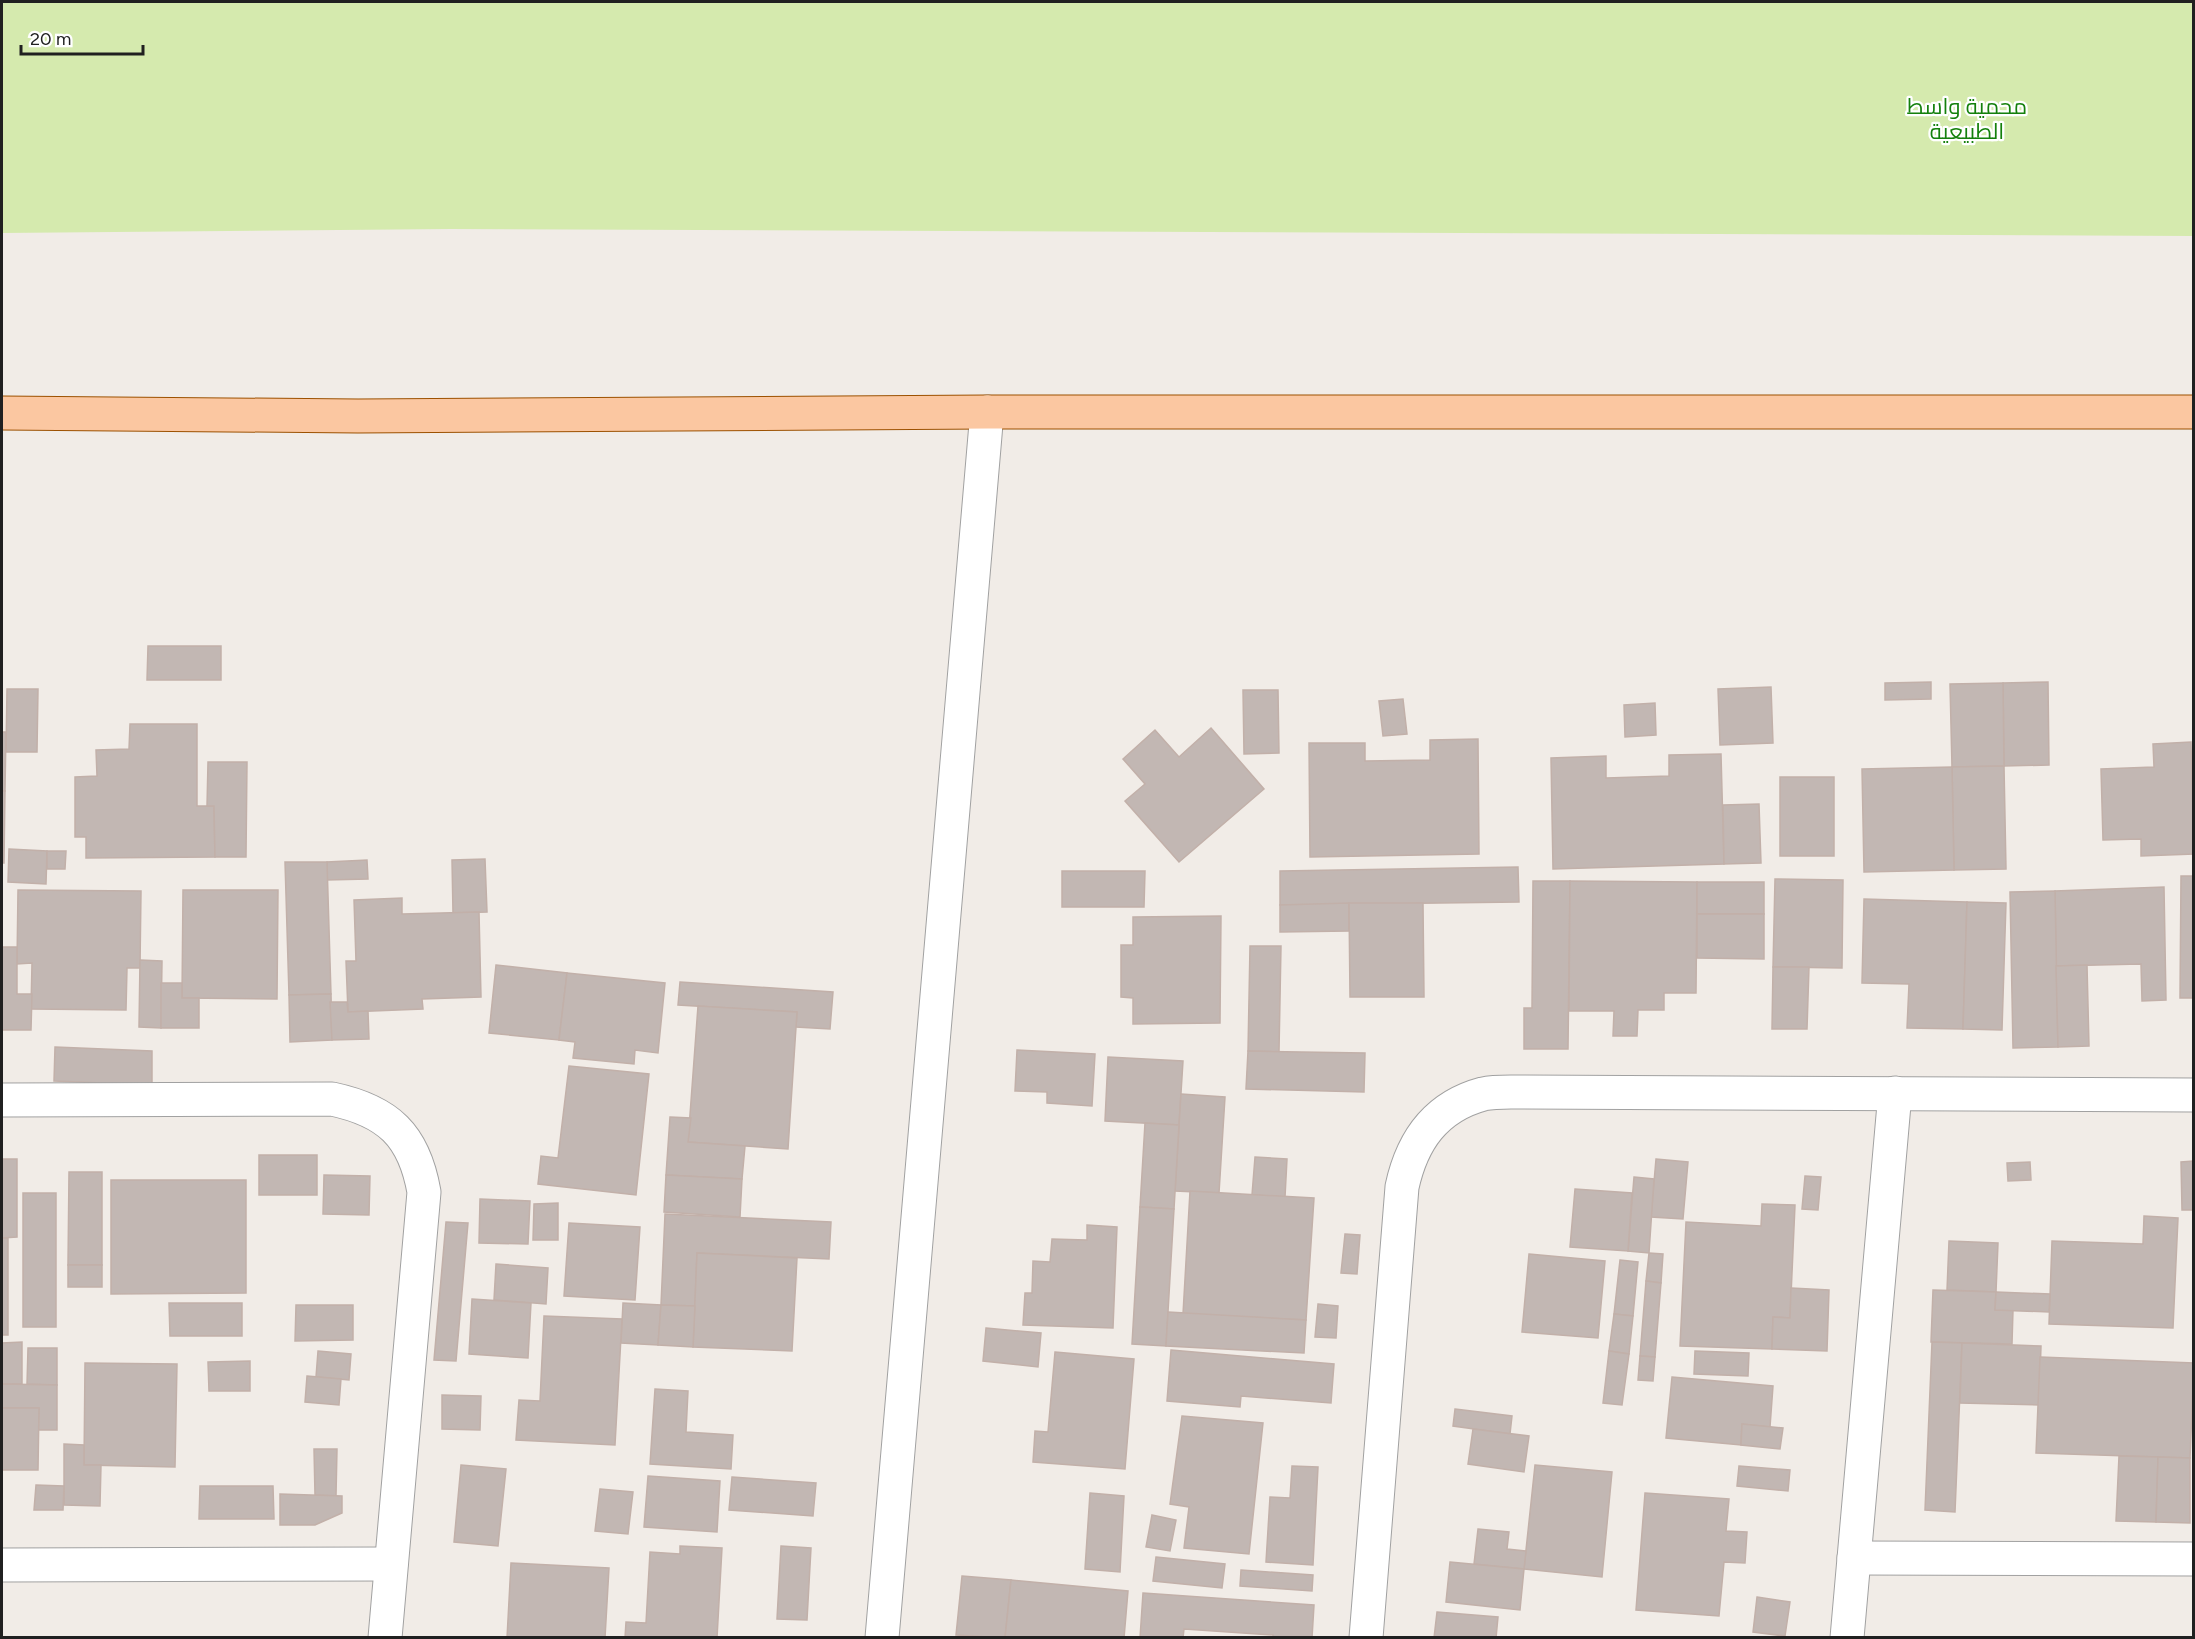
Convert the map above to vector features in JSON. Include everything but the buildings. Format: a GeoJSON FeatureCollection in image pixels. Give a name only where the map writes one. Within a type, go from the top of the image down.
{"type":"FeatureCollection","features":[{"type":"Feature","properties":{"kind":"main road"},"geometry":{"type":"LineString","coordinates":[[2,413],[370,416],[987,412],[2193,412]]}},
{"type":"Feature","properties":{"kind":"street"},"geometry":{"type":"LineString","coordinates":[[882,1638],[987,412]]}},
{"type":"Feature","properties":{"kind":"street"},"geometry":{"type":"LineString","coordinates":[[1366,1638],[1402,1187],[1408,1161],[1420,1138],[1437,1118],[1459,1103],[1484,1094],[1511,1092],[2193,1095]]}},
{"type":"Feature","properties":{"kind":"street"},"geometry":{"type":"LineString","coordinates":[[1847,1638],[1895,1093]]}},
{"type":"Feature","properties":{"kind":"street"},"geometry":{"type":"LineString","coordinates":[[2,1100],[332,1099],[355,1104],[377,1114],[395,1128],[410,1147],[420,1169],[424,1192],[385,1638]]}},
{"type":"Feature","properties":{"kind":"street"},"geometry":{"type":"LineString","coordinates":[[1854,1558],[2193,1559]]}},
{"type":"Feature","properties":{"kind":"street"},"geometry":{"type":"LineString","coordinates":[[2,1565],[391,1564]]}},
{"type":"Feature","properties":{"kind":"green space","name":"محمية واسط الطبيعية"},"geometry":{"type":"Polygon","coordinates":[[[2,2],[2193,2],[2193,236],[451,229],[2,233],[2,2]]]}}]}
